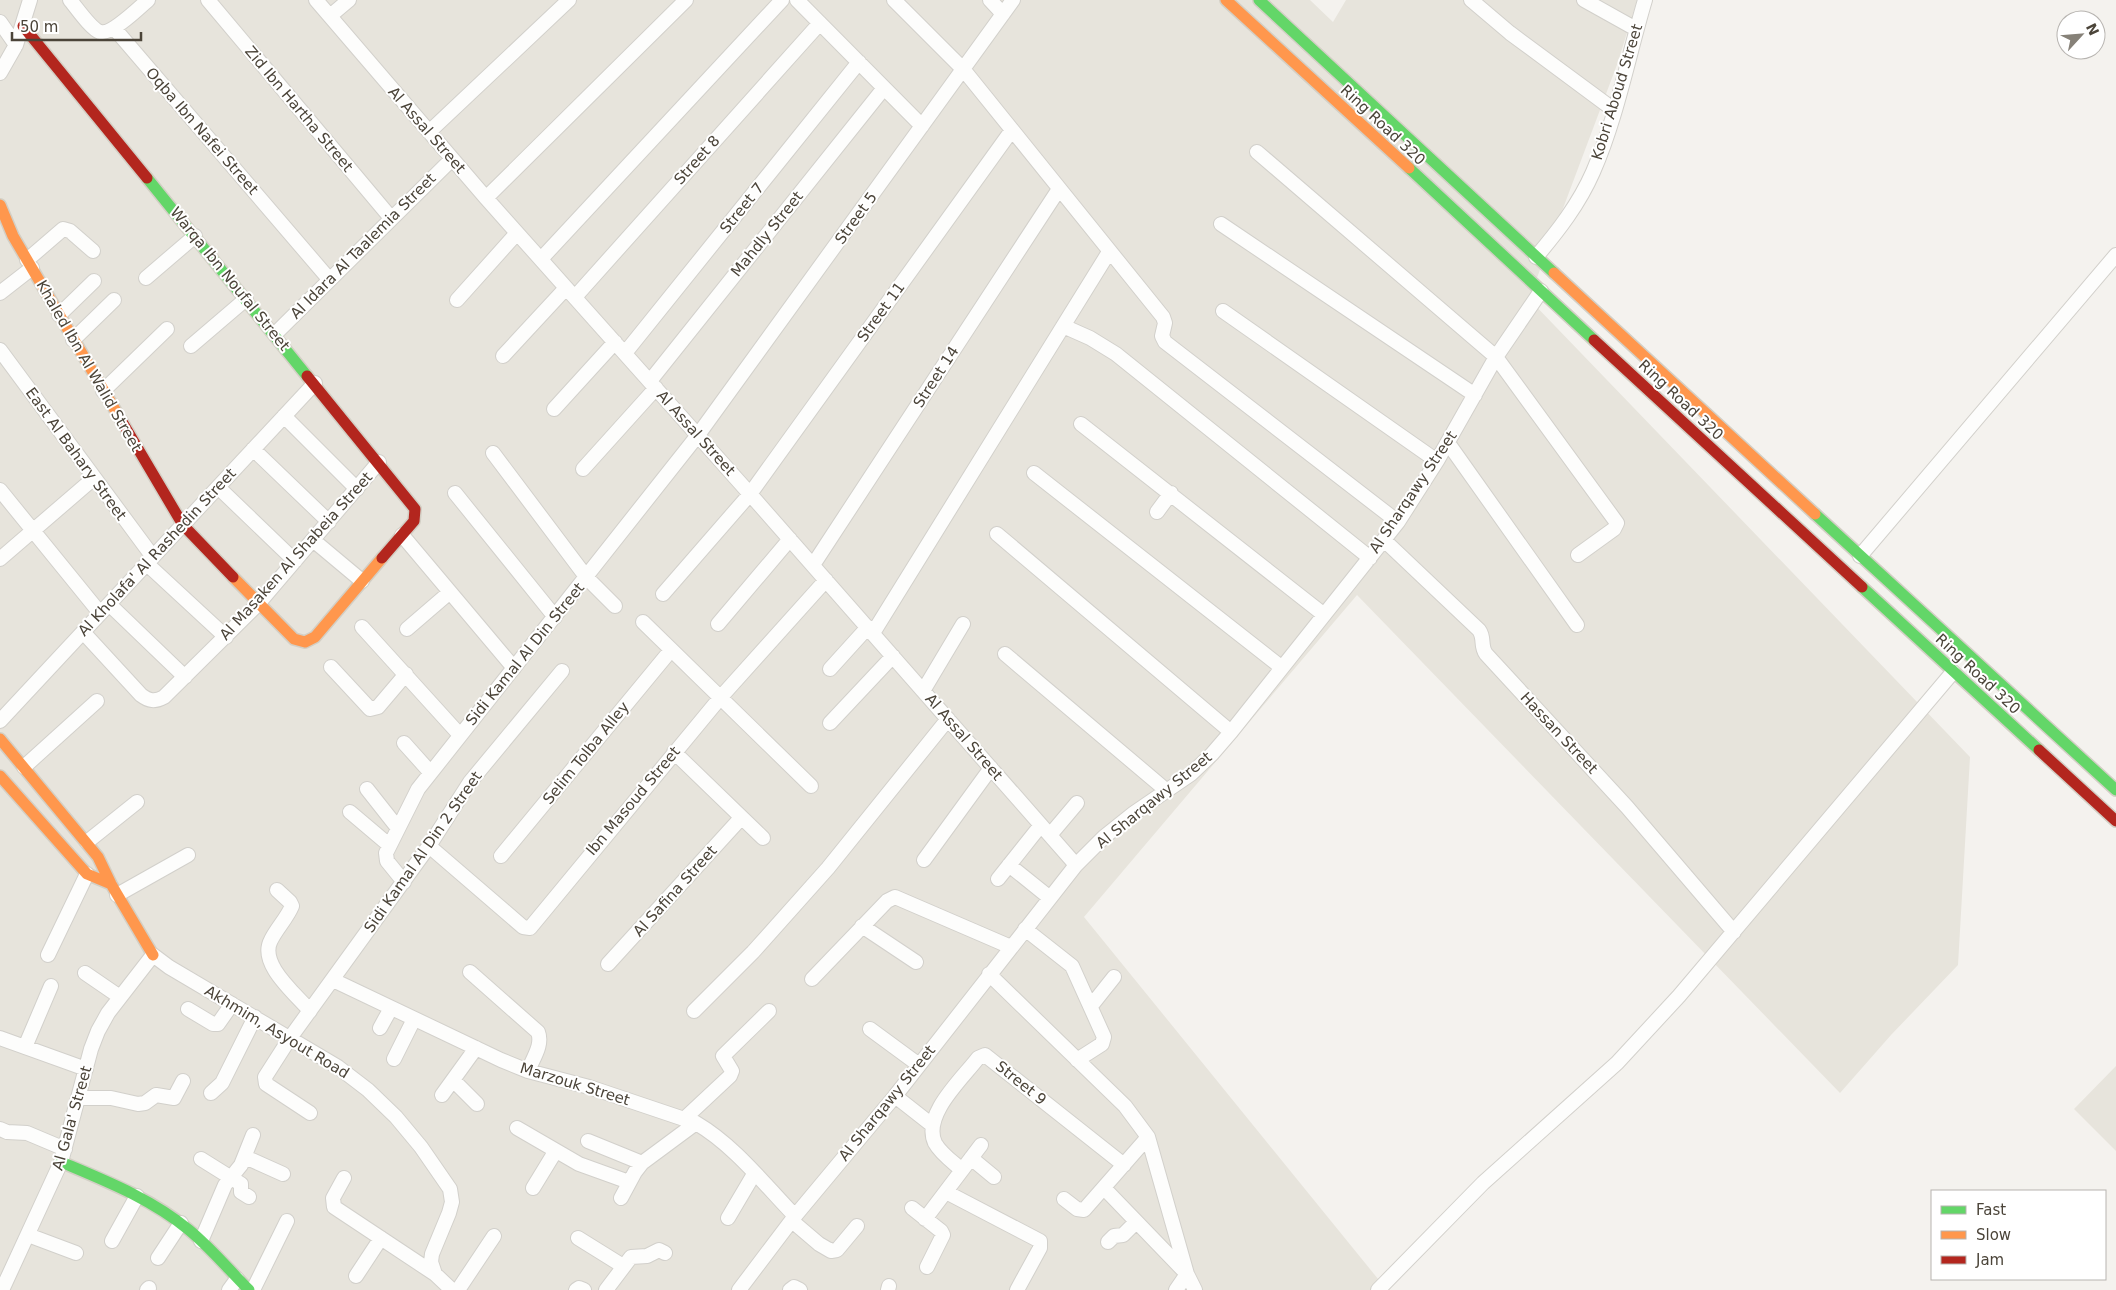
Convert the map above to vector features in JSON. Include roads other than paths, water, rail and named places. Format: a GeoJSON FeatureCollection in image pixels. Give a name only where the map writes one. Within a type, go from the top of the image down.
{"type":"FeatureCollection","features":[{"type":"Feature","properties":{"kind":"main road","name":"Ring Road 320"},"geometry":{"type":"LineString","coordinates":[[1226,0],[2116,821]]}},
{"type":"Feature","properties":{"kind":"main road","name":"Ring Road 320"},"geometry":{"type":"LineString","coordinates":[[1259,0],[1715,423],[2116,790]]}},
{"type":"Feature","properties":{"kind":"main road","name":"Warqa Ibn Noufal Street"},"geometry":{"type":"LineString","coordinates":[[23,26],[315,383],[415,509],[414,521],[309,642],[301,642],[294,639],[258,604]]}},
{"type":"Feature","properties":{"kind":"main road","name":"Khaled Ibn Al Walid Street"},"geometry":{"type":"LineString","coordinates":[[0,205],[29,264],[183,524],[258,604]]}},
{"type":"Feature","properties":{"kind":"main road"},"geometry":{"type":"LineString","coordinates":[[1701,439],[1715,423]]}},
{"type":"Feature","properties":{"kind":"main road","name":"Akhmim, Asyout Road"},"geometry":{"type":"LineString","coordinates":[[2,745],[24,767],[87,842],[153,954]]}},
{"type":"Feature","properties":{"kind":"main road"},"geometry":{"type":"LineString","coordinates":[[0,776],[87,874],[114,890]]}},
{"type":"Feature","properties":{"kind":"main road"},"geometry":{"type":"LineString","coordinates":[[28,809],[45,793]]}},
{"type":"Feature","properties":{"kind":"main road"},"geometry":{"type":"LineString","coordinates":[[63,1155],[137,1196],[181,1224],[201,1241],[233,1284],[251,1290]]}},
{"type":"Feature","properties":{"kind":"street"},"geometry":{"type":"LineString","coordinates":[[0,73],[16,45],[30,0]]}},
{"type":"Feature","properties":{"kind":"street"},"geometry":{"type":"LineString","coordinates":[[70,0],[93,28],[99,32],[107,32],[114,28],[148,0]]}},
{"type":"Feature","properties":{"kind":"street","name":"Zid Ibn Hartha Street"},"geometry":{"type":"LineString","coordinates":[[208,0],[391,218]]}},
{"type":"Feature","properties":{"kind":"street","name":"Al Assal Street"},"geometry":{"type":"LineString","coordinates":[[316,0],[486,198],[653,384],[1076,865]]}},
{"type":"Feature","properties":{"kind":"street"},"geometry":{"type":"LineString","coordinates":[[330,16],[349,0]]}},
{"type":"Feature","properties":{"kind":"street"},"geometry":{"type":"LineString","coordinates":[[430,132],[569,0]]}},
{"type":"Feature","properties":{"kind":"street"},"geometry":{"type":"LineString","coordinates":[[486,198],[686,0]]}},
{"type":"Feature","properties":{"kind":"street"},"geometry":{"type":"LineString","coordinates":[[541,259],[782,0]]}},
{"type":"Feature","properties":{"kind":"street"},"geometry":{"type":"LineString","coordinates":[[797,0],[922,126]]}},
{"type":"Feature","properties":{"kind":"street"},"geometry":{"type":"LineString","coordinates":[[894,0],[963,70],[1163,317],[1165,323],[1162,336],[1165,342],[1398,522]]}},
{"type":"Feature","properties":{"kind":"street"},"geometry":{"type":"LineString","coordinates":[[990,0],[1003,14]]}},
{"type":"Feature","properties":{"kind":"street","name":"Street 5"},"geometry":{"type":"LineString","coordinates":[[698,435],[1013,0]]}},
{"type":"Feature","properties":{"kind":"street"},"geometry":{"type":"LineString","coordinates":[[1471,0],[1510,33],[1614,110]]}},
{"type":"Feature","properties":{"kind":"street"},"geometry":{"type":"LineString","coordinates":[[1584,0],[1636,30]]}},
{"type":"Feature","properties":{"kind":"street","name":"Kobri Aboud Street"},"geometry":{"type":"LineString","coordinates":[[1536,257],[1577,203],[1592,173],[1605,142],[1645,0]]}},
{"type":"Feature","properties":{"kind":"street"},"geometry":{"type":"LineString","coordinates":[[0,22],[16,45]]}},
{"type":"Feature","properties":{"kind":"street","name":"Street 8"},"geometry":{"type":"LineString","coordinates":[[503,356],[570,292],[820,23]]}},
{"type":"Feature","properties":{"kind":"street","name":"Oqba Ibn Nafei Street"},"geometry":{"type":"LineString","coordinates":[[114,28],[329,278]]}},
{"type":"Feature","properties":{"kind":"street","name":"Street 7"},"geometry":{"type":"LineString","coordinates":[[625,353],[859,62]]}},
{"type":"Feature","properties":{"kind":"street","name":"Mahdly Street"},"geometry":{"type":"LineString","coordinates":[[583,468],[653,384],[884,88]]}},
{"type":"Feature","properties":{"kind":"street","name":"Street 11"},"geometry":{"type":"LineString","coordinates":[[663,594],[750,494],[1012,130]]}},
{"type":"Feature","properties":{"kind":"street"},"geometry":{"type":"LineString","coordinates":[[1257,152],[1496,357],[1617,523],[1614,529],[1578,555]]}},
{"type":"Feature","properties":{"kind":"street","name":"Al Idara Al Taalemia Street"},"geometry":{"type":"LineString","coordinates":[[275,334],[329,278],[452,159]]}},
{"type":"Feature","properties":{"kind":"street","name":"Street 14"},"geometry":{"type":"LineString","coordinates":[[813,565],[1059,189]]}},
{"type":"Feature","properties":{"kind":"street"},"geometry":{"type":"LineString","coordinates":[[1221,224],[1475,394]]}},
{"type":"Feature","properties":{"kind":"street"},"geometry":{"type":"LineString","coordinates":[[0,293],[63,229],[70,231],[93,251]]}},
{"type":"Feature","properties":{"kind":"street"},"geometry":{"type":"LineString","coordinates":[[458,300],[517,233]]}},
{"type":"Feature","properties":{"kind":"street"},"geometry":{"type":"LineString","coordinates":[[146,278],[195,236]]}},
{"type":"Feature","properties":{"kind":"street"},"geometry":{"type":"LineString","coordinates":[[830,669],[870,630],[1109,252]]}},
{"type":"Feature","properties":{"kind":"street"},"geometry":{"type":"LineString","coordinates":[[1860,556],[2116,255]]}},
{"type":"Feature","properties":{"kind":"street"},"geometry":{"type":"LineString","coordinates":[[59,315],[94,282]]}},
{"type":"Feature","properties":{"kind":"street","name":"Al Sharqawy Street"},"geometry":{"type":"LineString","coordinates":[[743,1289],[794,1218],[895,1096],[988,974],[1076,865],[1104,837],[1134,813],[1191,774],[1212,754],[1370,558],[1398,522],[1438,461],[1496,357],[1542,291]]}},
{"type":"Feature","properties":{"kind":"street"},"geometry":{"type":"LineString","coordinates":[[191,346],[246,298]]}},
{"type":"Feature","properties":{"kind":"street"},"geometry":{"type":"LineString","coordinates":[[73,340],[114,300]]}},
{"type":"Feature","properties":{"kind":"street"},"geometry":{"type":"LineString","coordinates":[[1223,311],[1438,461]]}},
{"type":"Feature","properties":{"kind":"street"},"geometry":{"type":"LineString","coordinates":[[1063,326],[1090,338],[1122,358],[1370,558]]}},
{"type":"Feature","properties":{"kind":"street"},"geometry":{"type":"LineString","coordinates":[[103,391],[167,328]]}},
{"type":"Feature","properties":{"kind":"street"},"geometry":{"type":"LineString","coordinates":[[554,409],[615,342]]}},
{"type":"Feature","properties":{"kind":"street","name":"East Al Bahary Street"},"geometry":{"type":"LineString","coordinates":[[0,350],[94,478],[150,560],[226,637]]}},
{"type":"Feature","properties":{"kind":"street","name":"Al Kholafa' Al Rashedin Street"},"geometry":{"type":"LineString","coordinates":[[0,721],[315,383]]}},
{"type":"Feature","properties":{"kind":"street"},"geometry":{"type":"LineString","coordinates":[[284,416],[357,489]]}},
{"type":"Feature","properties":{"kind":"street"},"geometry":{"type":"LineString","coordinates":[[1081,424],[1323,614]]}},
{"type":"Feature","properties":{"kind":"street","name":"Sidi Kamal Al Din Street"},"geometry":{"type":"LineString","coordinates":[[389,844],[418,789],[430,772],[698,435]]}},
{"type":"Feature","properties":{"kind":"street"},"geometry":{"type":"LineString","coordinates":[[1448,443],[1577,625]]}},
{"type":"Feature","properties":{"kind":"street"},"geometry":{"type":"LineString","coordinates":[[254,449],[329,522]]}},
{"type":"Feature","properties":{"kind":"street"},"geometry":{"type":"LineString","coordinates":[[493,453],[586,578],[615,606]]}},
{"type":"Feature","properties":{"kind":"street","name":"Al Masaken Al Shabeia Street"},"geometry":{"type":"LineString","coordinates":[[83,632],[141,695],[148,700],[156,701],[164,697],[258,604],[379,462]]}},
{"type":"Feature","properties":{"kind":"street"},"geometry":{"type":"LineString","coordinates":[[1034,473],[1281,667]]}},
{"type":"Feature","properties":{"kind":"street"},"geometry":{"type":"LineString","coordinates":[[0,559],[94,478]]}},
{"type":"Feature","properties":{"kind":"street"},"geometry":{"type":"LineString","coordinates":[[218,487],[295,561]]}},
{"type":"Feature","properties":{"kind":"street"},"geometry":{"type":"LineString","coordinates":[[0,490],[33,530],[105,608],[185,677]]}},
{"type":"Feature","properties":{"kind":"street"},"geometry":{"type":"LineString","coordinates":[[455,493],[555,617]]}},
{"type":"Feature","properties":{"kind":"street"},"geometry":{"type":"LineString","coordinates":[[1156,512],[1171,493]]}},
{"type":"Feature","properties":{"kind":"street"},"geometry":{"type":"LineString","coordinates":[[402,534],[514,668]]}},
{"type":"Feature","properties":{"kind":"street"},"geometry":{"type":"LineString","coordinates":[[997,534],[1230,732]]}},
{"type":"Feature","properties":{"kind":"street"},"geometry":{"type":"LineString","coordinates":[[718,624],[790,539]]}},
{"type":"Feature","properties":{"kind":"street"},"geometry":{"type":"LineString","coordinates":[[313,540],[362,581]]}},
{"type":"Feature","properties":{"kind":"street","name":"Hassan Street"},"geometry":{"type":"LineString","coordinates":[[1384,540],[1479,630],[1483,638],[1482,646],[1486,654],[1627,807],[1734,932]]}},
{"type":"Feature","properties":{"kind":"street","name":"Ibn Masoud Street"},"geometry":{"type":"LineString","coordinates":[[429,846],[523,927],[530,928],[674,752],[826,580]]}},
{"type":"Feature","properties":{"kind":"street"},"geometry":{"type":"LineString","coordinates":[[407,629],[450,592]]}},
{"type":"Feature","properties":{"kind":"street"},"geometry":{"type":"LineString","coordinates":[[643,622],[811,786]]}},
{"type":"Feature","properties":{"kind":"street"},"geometry":{"type":"LineString","coordinates":[[924,691],[963,624]]}},
{"type":"Feature","properties":{"kind":"street"},"geometry":{"type":"LineString","coordinates":[[362,628],[459,734]]}},
{"type":"Feature","properties":{"kind":"street","name":"Selim Tolba Alley"},"geometry":{"type":"LineString","coordinates":[[502,856],[671,650]]}},
{"type":"Feature","properties":{"kind":"street"},"geometry":{"type":"LineString","coordinates":[[1005,654],[1168,791]]}},
{"type":"Feature","properties":{"kind":"street"},"geometry":{"type":"LineString","coordinates":[[830,723],[893,656]]}},
{"type":"Feature","properties":{"kind":"street"},"geometry":{"type":"LineString","coordinates":[[331,667],[370,709],[378,707],[406,674]]}},
{"type":"Feature","properties":{"kind":"street","name":"Sidi Kamal Al Din 2 Street"},"geometry":{"type":"LineString","coordinates":[[310,1113],[266,1084],[264,1080],[290,1038],[429,846],[470,782],[562,671]]}},
{"type":"Feature","properties":{"kind":"street"},"geometry":{"type":"LineString","coordinates":[[1378,1290],[1483,1183],[1617,1062],[1679,996],[1953,672]]}},
{"type":"Feature","properties":{"kind":"street"},"geometry":{"type":"LineString","coordinates":[[24,767],[98,700]]}},
{"type":"Feature","properties":{"kind":"street"},"geometry":{"type":"LineString","coordinates":[[694,1011],[753,952],[828,868],[948,718]]}},
{"type":"Feature","properties":{"kind":"street"},"geometry":{"type":"LineString","coordinates":[[404,743],[430,772]]}},
{"type":"Feature","properties":{"kind":"street"},"geometry":{"type":"LineString","coordinates":[[674,752],[763,838]]}},
{"type":"Feature","properties":{"kind":"street"},"geometry":{"type":"LineString","coordinates":[[924,860],[991,768]]}},
{"type":"Feature","properties":{"kind":"street"},"geometry":{"type":"LineString","coordinates":[[367,789],[397,827]]}},
{"type":"Feature","properties":{"kind":"street"},"geometry":{"type":"LineString","coordinates":[[87,842],[137,802]]}},
{"type":"Feature","properties":{"kind":"street"},"geometry":{"type":"LineString","coordinates":[[998,879],[1009,865],[1045,830],[1077,803]]}},
{"type":"Feature","properties":{"kind":"street"},"geometry":{"type":"LineString","coordinates":[[350,812],[389,844],[386,853],[387,861],[404,882]]}},
{"type":"Feature","properties":{"kind":"street","name":"Al Safina Street"},"geometry":{"type":"LineString","coordinates":[[608,964],[741,818]]}},
{"type":"Feature","properties":{"kind":"street"},"geometry":{"type":"LineString","coordinates":[[114,890],[188,855]]}},
{"type":"Feature","properties":{"kind":"street"},"geometry":{"type":"LineString","coordinates":[[1009,865],[1050,898]]}},
{"type":"Feature","properties":{"kind":"street"},"geometry":{"type":"LineString","coordinates":[[48,955],[87,874]]}},
{"type":"Feature","properties":{"kind":"street"},"geometry":{"type":"LineString","coordinates":[[277,890],[292,906],[270,941],[268,952],[270,963],[310,1011]]}},
{"type":"Feature","properties":{"kind":"street"},"geometry":{"type":"LineString","coordinates":[[812,979],[887,901],[895,897],[1011,947]]}},
{"type":"Feature","properties":{"kind":"street"},"geometry":{"type":"LineString","coordinates":[[862,926],[916,962]]}},
{"type":"Feature","properties":{"kind":"street"},"geometry":{"type":"LineString","coordinates":[[1025,929],[1072,966],[1104,1040],[1102,1044],[1077,1060]]}},
{"type":"Feature","properties":{"kind":"street","name":"Al Gala' Street"},"geometry":{"type":"LineString","coordinates":[[2,1290],[63,1155],[98,1031],[120,997],[153,954]]}},
{"type":"Feature","properties":{"kind":"street","name":"Akhmim, Asyout Road"},"geometry":{"type":"LineString","coordinates":[[153,954],[170,967],[338,1067],[368,1090],[396,1117],[444,1178],[450,1189],[452,1202],[432,1254],[431,1262],[435,1274]]}},
{"type":"Feature","properties":{"kind":"street"},"geometry":{"type":"LineString","coordinates":[[85,972],[120,997]]}},
{"type":"Feature","properties":{"kind":"street"},"geometry":{"type":"LineString","coordinates":[[470,972],[538,1032],[540,1038],[539,1045],[528,1071]]}},
{"type":"Feature","properties":{"kind":"street"},"geometry":{"type":"LineString","coordinates":[[988,974],[1134,1115],[1148,1137],[1187,1274],[1195,1290]]}},
{"type":"Feature","properties":{"kind":"street"},"geometry":{"type":"LineString","coordinates":[[1090,1006],[1114,977]]}},
{"type":"Feature","properties":{"kind":"street","name":"Marzouk Street"},"geometry":{"type":"LineString","coordinates":[[333,980],[528,1071],[589,1087],[690,1121],[712,1133],[754,1174],[820,1244],[831,1251],[837,1250],[857,1226]]}},
{"type":"Feature","properties":{"kind":"street"},"geometry":{"type":"LineString","coordinates":[[25,1047],[51,986]]}},
{"type":"Feature","properties":{"kind":"street"},"geometry":{"type":"LineString","coordinates":[[188,1009],[213,1024],[218,1024],[232,1004]]}},
{"type":"Feature","properties":{"kind":"street"},"geometry":{"type":"LineString","coordinates":[[380,1028],[391,1008]]}},
{"type":"Feature","properties":{"kind":"street"},"geometry":{"type":"LineString","coordinates":[[621,1198],[642,1163],[690,1121],[730,1076],[732,1071],[723,1056],[769,1011]]}},
{"type":"Feature","properties":{"kind":"street"},"geometry":{"type":"LineString","coordinates":[[211,1093],[222,1083],[255,1017]]}},
{"type":"Feature","properties":{"kind":"street"},"geometry":{"type":"LineString","coordinates":[[394,1059],[414,1018]]}},
{"type":"Feature","properties":{"kind":"street"},"geometry":{"type":"LineString","coordinates":[[870,1029],[919,1065]]}},
{"type":"Feature","properties":{"kind":"street"},"geometry":{"type":"LineString","coordinates":[[0,1038],[86,1069]]}},
{"type":"Feature","properties":{"kind":"street"},"geometry":{"type":"LineString","coordinates":[[442,1095],[476,1048]]}},
{"type":"Feature","properties":{"kind":"street","name":"Street 9"},"geometry":{"type":"LineString","coordinates":[[932,1125],[938,1110],[978,1058],[985,1055],[1124,1165]]}},
{"type":"Feature","properties":{"kind":"street"},"geometry":{"type":"LineString","coordinates":[[453,1080],[477,1104]]}},
{"type":"Feature","properties":{"kind":"street"},"geometry":{"type":"LineString","coordinates":[[78,1098],[111,1098],[138,1104],[145,1103],[156,1095],[174,1098],[183,1081]]}},
{"type":"Feature","properties":{"kind":"street"},"geometry":{"type":"LineString","coordinates":[[895,1096],[932,1125],[936,1144],[962,1170]]}},
{"type":"Feature","properties":{"kind":"street"},"geometry":{"type":"LineString","coordinates":[[517,1128],[555,1152],[604,1174],[629,1182]]}},
{"type":"Feature","properties":{"kind":"street"},"geometry":{"type":"LineString","coordinates":[[0,1129],[7,1132],[27,1133],[63,1155]]}},
{"type":"Feature","properties":{"kind":"street"},"geometry":{"type":"LineString","coordinates":[[201,1241],[230,1178],[241,1166],[254,1135]]}},
{"type":"Feature","properties":{"kind":"street"},"geometry":{"type":"LineString","coordinates":[[1064,1198],[1077,1209],[1084,1210],[1148,1137]]}},
{"type":"Feature","properties":{"kind":"street"},"geometry":{"type":"LineString","coordinates":[[588,1140],[642,1163]]}},
{"type":"Feature","properties":{"kind":"street"},"geometry":{"type":"LineString","coordinates":[[925,1219],[981,1146]]}},
{"type":"Feature","properties":{"kind":"street"},"geometry":{"type":"LineString","coordinates":[[533,1188],[555,1152]]}},
{"type":"Feature","properties":{"kind":"street"},"geometry":{"type":"LineString","coordinates":[[245,1157],[283,1174]]}},
{"type":"Feature","properties":{"kind":"street"},"geometry":{"type":"LineString","coordinates":[[972,1158],[994,1177]]}},
{"type":"Feature","properties":{"kind":"street"},"geometry":{"type":"LineString","coordinates":[[201,1159],[242,1185],[241,1192],[249,1197]]}},
{"type":"Feature","properties":{"kind":"street"},"geometry":{"type":"LineString","coordinates":[[728,1218],[754,1174]]}},
{"type":"Feature","properties":{"kind":"street"},"geometry":{"type":"LineString","coordinates":[[344,1178],[333,1198],[334,1206],[435,1274],[452,1290]]}},
{"type":"Feature","properties":{"kind":"street"},"geometry":{"type":"LineString","coordinates":[[1104,1188],[1187,1274]]}},
{"type":"Feature","properties":{"kind":"street"},"geometry":{"type":"LineString","coordinates":[[946,1192],[1040,1241],[1040,1248],[1020,1289]]}},
{"type":"Feature","properties":{"kind":"street"},"geometry":{"type":"LineString","coordinates":[[112,1241],[137,1196]]}},
{"type":"Feature","properties":{"kind":"street"},"geometry":{"type":"LineString","coordinates":[[912,1208],[941,1231],[943,1235],[927,1267]]}},
{"type":"Feature","properties":{"kind":"street"},"geometry":{"type":"LineString","coordinates":[[251,1290],[287,1221]]}},
{"type":"Feature","properties":{"kind":"street"},"geometry":{"type":"LineString","coordinates":[[1108,1242],[1114,1236],[1122,1236],[1136,1222]]}},
{"type":"Feature","properties":{"kind":"street"},"geometry":{"type":"LineString","coordinates":[[158,1258],[181,1224]]}},
{"type":"Feature","properties":{"kind":"street"},"geometry":{"type":"LineString","coordinates":[[28,1235],[76,1253]]}},
{"type":"Feature","properties":{"kind":"street"},"geometry":{"type":"LineString","coordinates":[[458,1290],[494,1236]]}},
{"type":"Feature","properties":{"kind":"street"},"geometry":{"type":"LineString","coordinates":[[356,1276],[381,1238]]}},
{"type":"Feature","properties":{"kind":"street"},"geometry":{"type":"LineString","coordinates":[[578,1238],[623,1266]]}},
{"type":"Feature","properties":{"kind":"street"},"geometry":{"type":"LineString","coordinates":[[606,1290],[631,1257],[647,1256],[659,1250],[665,1253]]}},
{"type":"Feature","properties":{"kind":"street"},"geometry":{"type":"LineString","coordinates":[[1176,1290],[1187,1274]]}},
{"type":"Feature","properties":{"kind":"street"},"geometry":{"type":"LineString","coordinates":[[790,1290],[794,1287],[800,1290]]}},
{"type":"Feature","properties":{"kind":"street"},"geometry":{"type":"LineString","coordinates":[[576,1290],[579,1288],[584,1290]]}}]}
